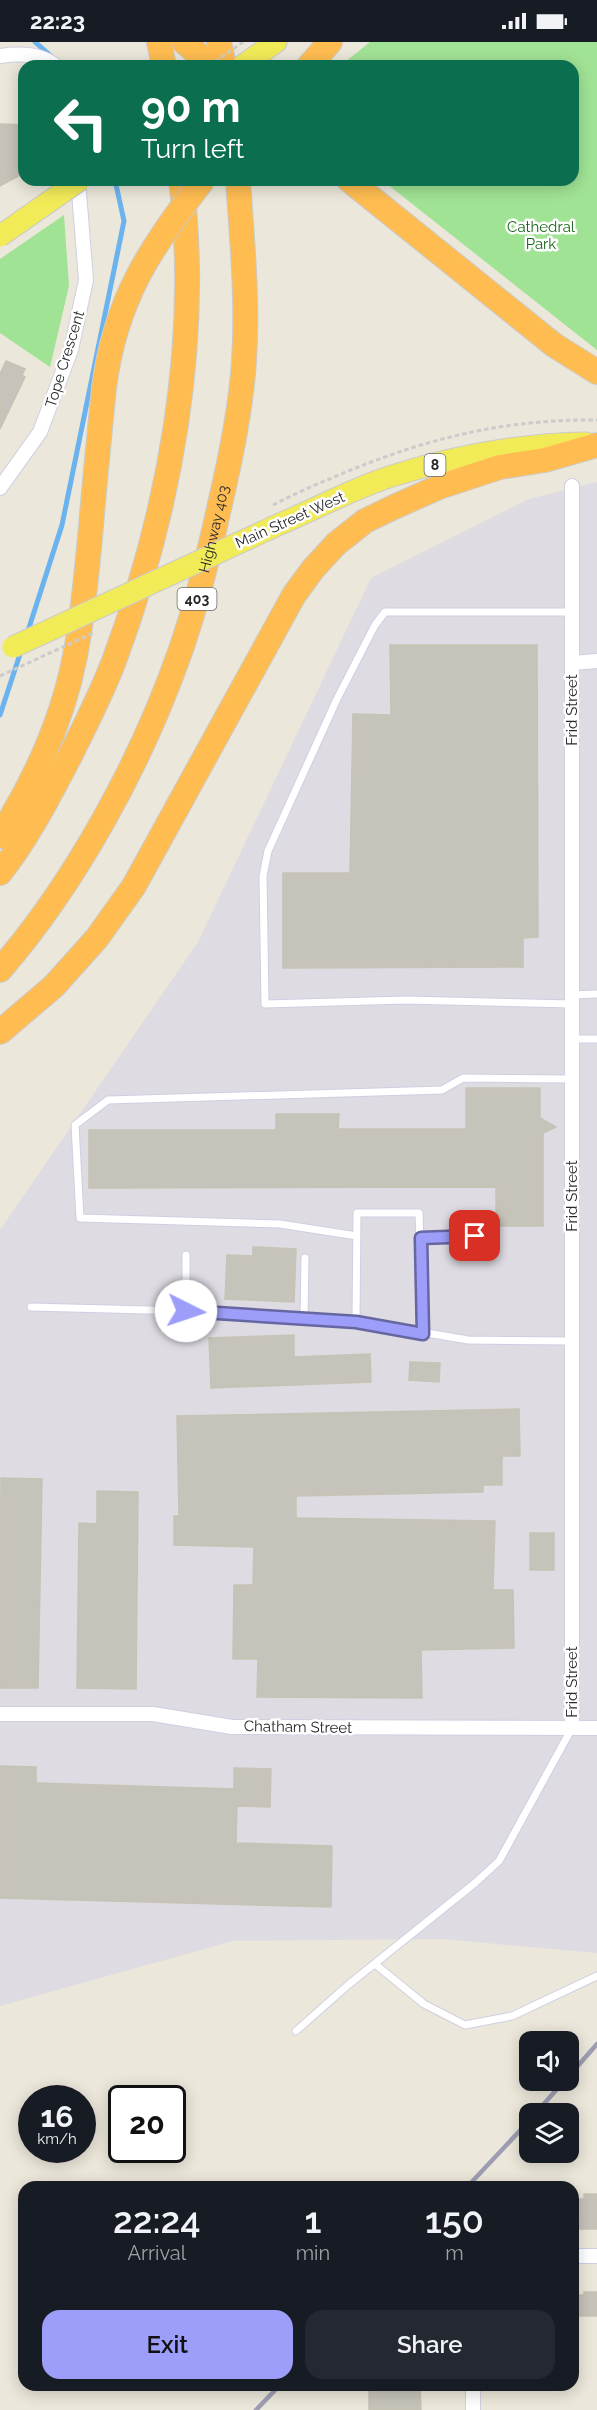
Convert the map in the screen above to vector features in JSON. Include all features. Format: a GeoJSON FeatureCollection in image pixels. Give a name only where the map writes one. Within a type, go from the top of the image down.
{"type":"FeatureCollection","features":[{"type":"Feature","properties":{"kind":"highway"},"geometry":{"type":"LineString","coordinates":[[159,42],[163,60]]}},
{"type":"Feature","properties":{"kind":"highway"},"geometry":{"type":"LineString","coordinates":[[184,42],[204,60]]}},
{"type":"Feature","properties":{"kind":"highway"},"geometry":{"type":"LineString","coordinates":[[219,42],[223,60]]}},
{"type":"Feature","properties":{"kind":"highway"},"geometry":{"type":"LineString","coordinates":[[314,60],[330,42]]}},
{"type":"Feature","properties":{"kind":"highway"},"geometry":{"type":"LineString","coordinates":[[0,873],[56,783],[87,723],[114,663],[149,557],[171,454],[185,336],[186,219],[182,186]]}},
{"type":"Feature","properties":{"kind":"highway"},"geometry":{"type":"LineString","coordinates":[[0,836],[19,806],[36,771],[66,693],[75,656],[85,592],[108,358],[126,298],[154,245],[198,186]]}},
{"type":"Feature","properties":{"kind":"highway","name":"Highway 403"},"geometry":{"type":"LineString","coordinates":[[0,970],[51,908],[121,786],[179,654],[196,601],[232,449],[244,361],[245,285],[238,186]]}},
{"type":"Feature","properties":{"kind":"highway"},"geometry":{"type":"LineString","coordinates":[[356,186],[554,345],[597,372]]}},
{"type":"Feature","properties":{"kind":"highway"},"geometry":{"type":"LineString","coordinates":[[0,1032],[54,986],[97,938],[134,886],[294,595],[313,569],[336,544],[364,521],[439,487],[500,467],[545,460],[597,444]]}},
{"type":"Feature","properties":{"kind":"main road"},"geometry":{"type":"LineString","coordinates":[[250,60],[276,42]]}},
{"type":"Feature","properties":{"kind":"main road"},"geometry":{"type":"LineString","coordinates":[[0,236],[71,186]]}},
{"type":"Feature","properties":{"kind":"main road","name":"Main Street West"},"geometry":{"type":"LineString","coordinates":[[6,650],[390,476],[478,454],[522,446],[597,444]]}},
{"type":"Feature","properties":{"kind":"street"},"geometry":{"type":"LineString","coordinates":[[0,56],[21,54],[44,60]]}},
{"type":"Feature","properties":{"kind":"street","name":"Tope Crescent"},"geometry":{"type":"LineString","coordinates":[[0,488],[40,432],[71,350],[86,280],[79,186]]}},
{"type":"Feature","properties":{"kind":"street","name":"Frid Street"},"geometry":{"type":"LineString","coordinates":[[572,486],[572,1728]]}},
{"type":"Feature","properties":{"kind":"street","name":"Frid Street"},"geometry":{"type":"LineString","coordinates":[[572,663],[597,661]]}},
{"type":"Feature","properties":{"kind":"street","name":"Chatham Street"},"geometry":{"type":"LineString","coordinates":[[0,1714],[153,1714],[232,1726],[597,1728]]}},
{"type":"Feature","properties":{"kind":"street"},"geometry":{"type":"LineString","coordinates":[[579,2256],[597,2256]]}},
{"type":"Feature","properties":{"kind":"street"},"geometry":{"type":"LineString","coordinates":[[473,2391],[473,2410]]}},
{"type":"Feature","properties":{"kind":"lane"},"geometry":{"type":"LineString","coordinates":[[572,612],[386,612],[375,625],[337,699],[268,851],[263,876],[265,1004],[405,1000],[572,1000],[597,994]]}},
{"type":"Feature","properties":{"kind":"lane"},"geometry":{"type":"LineString","coordinates":[[572,1040],[597,1039]]}},
{"type":"Feature","properties":{"kind":"lane"},"geometry":{"type":"LineString","coordinates":[[357,1236],[280,1224],[80,1218],[75,1125],[108,1100],[442,1090],[464,1078],[572,1079]]}},
{"type":"Feature","properties":{"kind":"lane"},"geometry":{"type":"LineString","coordinates":[[356,1322],[357,1213],[419,1213],[423,1334]]}},
{"type":"Feature","properties":{"kind":"lane"},"geometry":{"type":"LineString","coordinates":[[421,1238],[475,1236]]}},
{"type":"Feature","properties":{"kind":"lane"},"geometry":{"type":"LineString","coordinates":[[186,1255],[186,1311]]}},
{"type":"Feature","properties":{"kind":"lane"},"geometry":{"type":"LineString","coordinates":[[304,1318],[306,1258]]}},
{"type":"Feature","properties":{"kind":"lane"},"geometry":{"type":"LineString","coordinates":[[31,1307],[186,1311],[304,1318],[356,1322],[468,1340],[572,1341]]}},
{"type":"Feature","properties":{"kind":"lane"},"geometry":{"type":"LineString","coordinates":[[297,2031],[375,1964],[476,1883],[499,1861],[572,1728]]}},
{"type":"Feature","properties":{"kind":"lane"},"geometry":{"type":"LineString","coordinates":[[375,1964],[424,2004],[465,2025],[512,2016],[597,1976]]}},
{"type":"Feature","properties":{"kind":"path"},"geometry":{"type":"LineString","coordinates":[[219,60],[243,42]]}},
{"type":"Feature","properties":{"kind":"shaded area"},"geometry":{"type":"Polygon","coordinates":[[[597,482],[597,1953],[442,1939],[233,1941],[0,2006],[0,1230],[198,942],[371,578],[529,499],[597,482]]]}},
{"type":"Feature","properties":{"kind":"green space","name":"Cathedral Park"},"geometry":{"type":"Polygon","coordinates":[[[370,42],[597,42],[597,350],[390,186],[579,186],[579,60],[348,60],[370,42]]]}},
{"type":"Feature","properties":{"kind":"green space"},"geometry":{"type":"Polygon","coordinates":[[[64,215],[69,286],[50,367],[0,333],[0,259],[64,215]]]}},
{"type":"Feature","properties":{"kind":"building"},"geometry":{"type":"Polygon","coordinates":[[[0,124],[18,125],[18,176],[0,186],[0,124]]]}},
{"type":"Feature","properties":{"kind":"building"},"geometry":{"type":"Polygon","coordinates":[[[6,361],[25,369],[22,375],[25,377],[0,429],[0,374],[6,361]]]}},
{"type":"Feature","properties":{"kind":"building"},"geometry":{"type":"Polygon","coordinates":[[[390,645],[537,645],[538,937],[523,938],[523,967],[283,968],[283,873],[350,873],[353,714],[391,715],[390,645]]]}},
{"type":"Feature","properties":{"kind":"building"},"geometry":{"type":"Polygon","coordinates":[[[466,1088],[540,1088],[540,1118],[556,1127],[543,1133],[543,1226],[496,1226],[496,1187],[89,1188],[89,1130],[276,1130],[276,1114],[339,1114],[338,1129],[466,1129],[466,1088]]]}},
{"type":"Feature","properties":{"kind":"building"},"geometry":{"type":"Polygon","coordinates":[[[253,1247],[296,1249],[294,1302],[225,1299],[227,1255],[253,1256],[253,1247]]]}},
{"type":"Feature","properties":{"kind":"building"},"geometry":{"type":"Polygon","coordinates":[[[294,1335],[294,1357],[370,1354],[371,1382],[211,1388],[209,1338],[294,1335]]]}},
{"type":"Feature","properties":{"kind":"building"},"geometry":{"type":"Polygon","coordinates":[[[410,1362],[440,1363],[439,1382],[409,1380],[410,1362]]]}},
{"type":"Feature","properties":{"kind":"building"},"geometry":{"type":"Polygon","coordinates":[[[519,1409],[520,1456],[502,1456],[502,1485],[483,1485],[483,1492],[296,1496],[296,1518],[495,1521],[493,1590],[513,1590],[514,1648],[421,1650],[422,1698],[257,1697],[258,1659],[233,1659],[234,1585],[253,1585],[254,1547],[174,1545],[174,1516],[179,1516],[177,1416],[519,1409]]]}},
{"type":"Feature","properties":{"kind":"building"},"geometry":{"type":"Polygon","coordinates":[[[1,1478],[42,1479],[38,1688],[0,1688],[1,1478]]]}},
{"type":"Feature","properties":{"kind":"building"},"geometry":{"type":"Polygon","coordinates":[[[97,1491],[138,1492],[136,1689],[77,1688],[79,1523],[97,1524],[97,1491]]]}},
{"type":"Feature","properties":{"kind":"building"},"geometry":{"type":"Polygon","coordinates":[[[530,1533],[554,1533],[554,1570],[530,1570],[530,1533]]]}},
{"type":"Feature","properties":{"kind":"building"},"geometry":{"type":"Polygon","coordinates":[[[0,1766],[36,1767],[36,1783],[234,1789],[234,1768],[271,1769],[270,1807],[237,1806],[236,1843],[332,1846],[331,1907],[0,1898],[0,1766]]]}},
{"type":"Feature","properties":{"kind":"building"},"geometry":{"type":"Polygon","coordinates":[[[584,2194],[597,2194],[597,2229],[579,2229],[579,2199],[584,2199],[584,2194]]]}},
{"type":"Feature","properties":{"kind":"building"},"geometry":{"type":"Polygon","coordinates":[[[584,2292],[597,2292],[597,2316],[579,2316],[579,2295],[584,2295],[584,2292]]]}},
{"type":"Feature","properties":{"kind":"building"},"geometry":{"type":"Polygon","coordinates":[[[369,2391],[420,2391],[421,2410],[369,2410],[369,2391]]]}},
{"type":"Feature","properties":{"kind":"waterway"},"geometry":{"type":"LineString","coordinates":[[35,42],[52,57]]}},
{"type":"Feature","properties":{"kind":"waterway"},"geometry":{"type":"LineString","coordinates":[[27,634],[62,525],[124,221],[116,186]]}},
{"type":"Feature","properties":{"kind":"waterway"},"geometry":{"type":"LineString","coordinates":[[0,715],[21,651]]}},
{"type":"Feature","properties":{"kind":"railway"},"geometry":{"type":"LineString","coordinates":[[579,2064],[597,2044]]}},
{"type":"Feature","properties":{"kind":"railway"},"geometry":{"type":"LineString","coordinates":[[545,2103],[555,2091]]}},
{"type":"Feature","properties":{"kind":"railway"},"geometry":{"type":"LineString","coordinates":[[473,2181],[519,2132]]}},
{"type":"Feature","properties":{"kind":"railway"},"geometry":{"type":"LineString","coordinates":[[256,2410],[274,2391]]}},
{"type":"Feature","properties":{"kind":"route"},"geometry":{"type":"LineString","coordinates":[[186,1311],[356,1322],[423,1334],[421,1238],[475,1236]]}}]}
